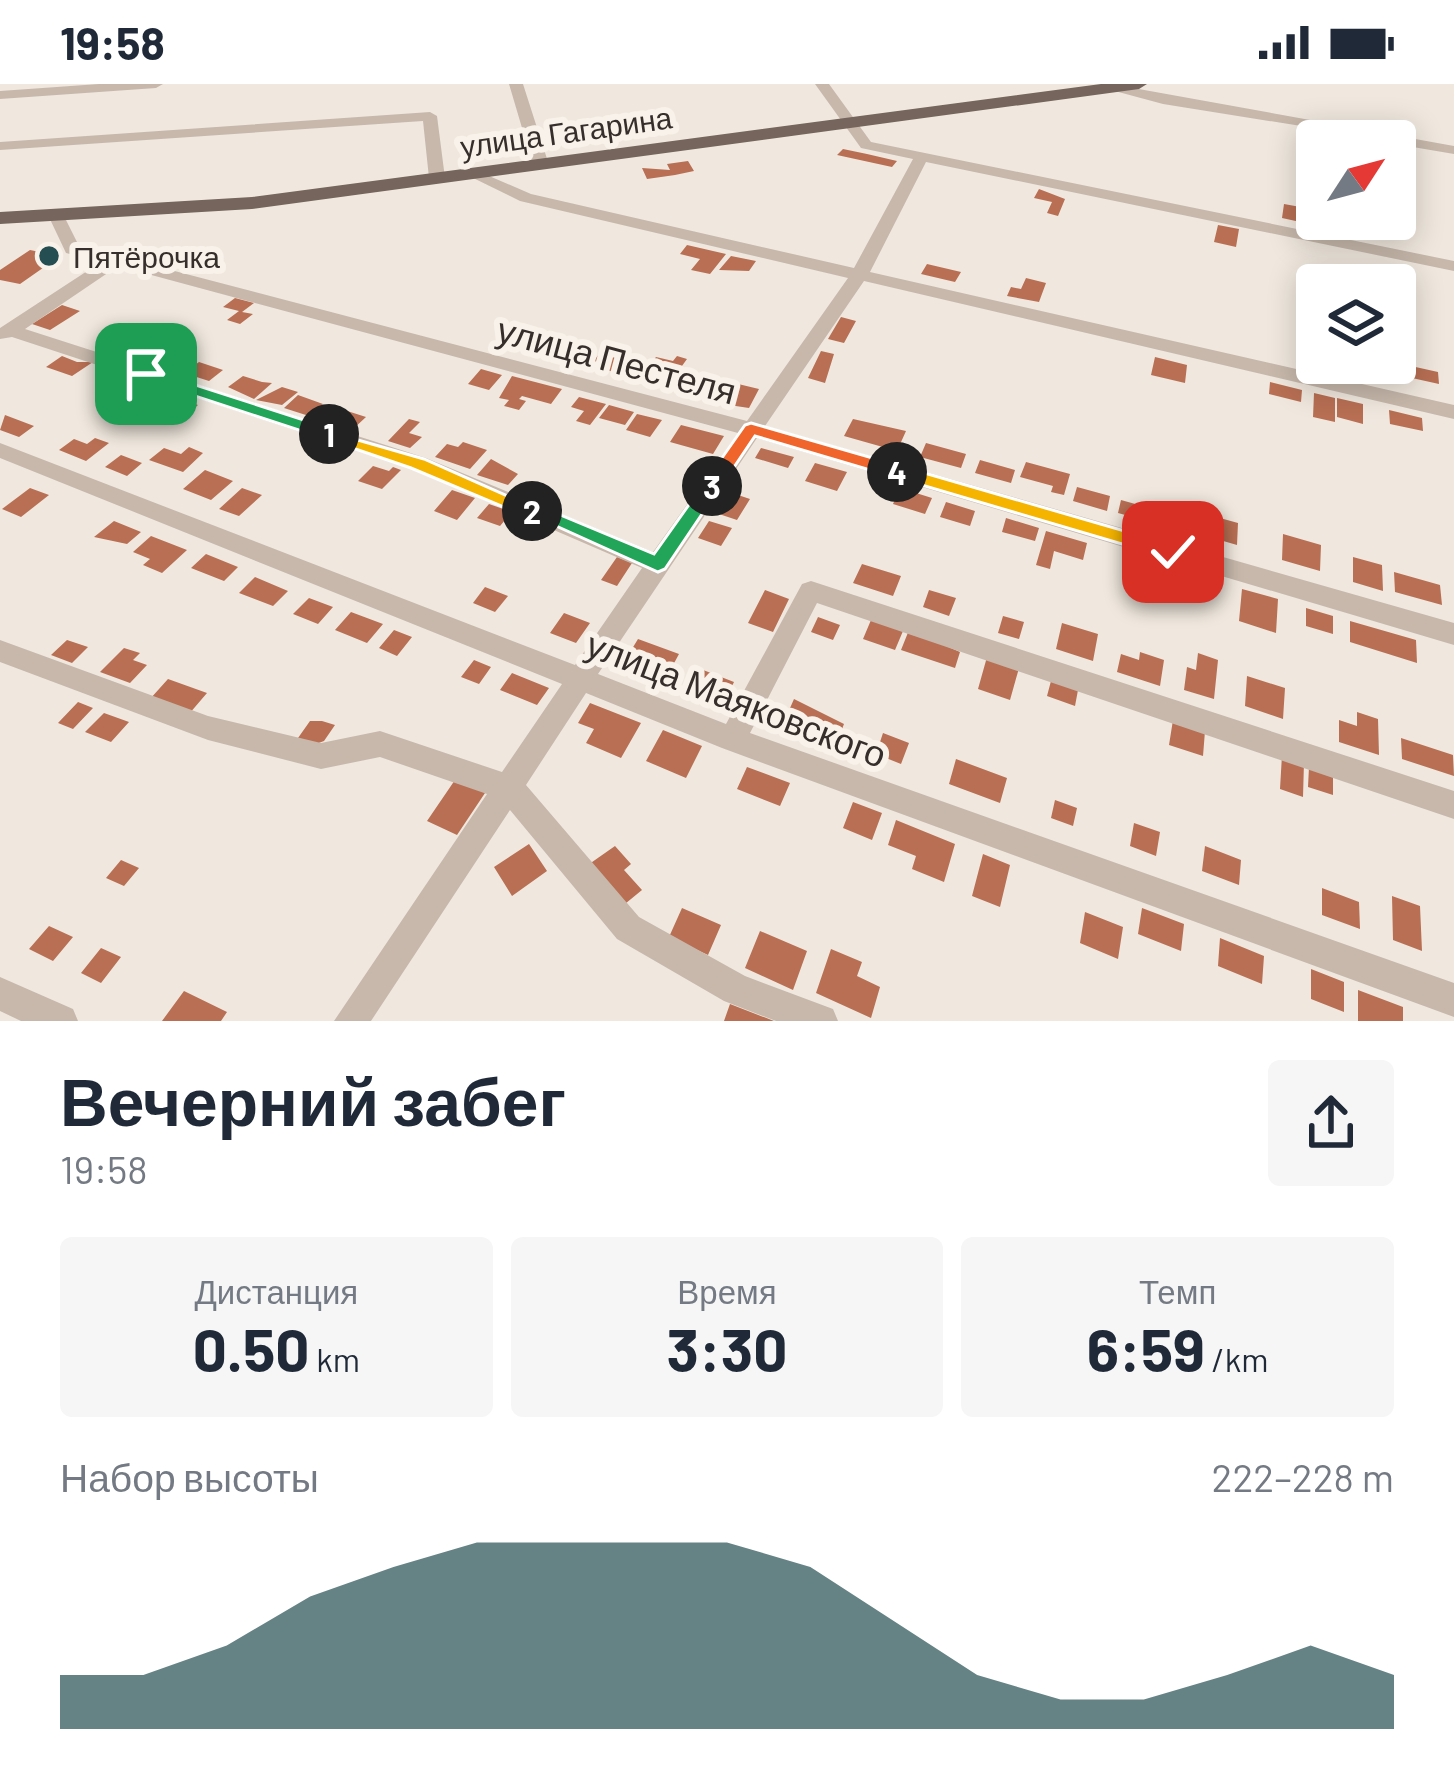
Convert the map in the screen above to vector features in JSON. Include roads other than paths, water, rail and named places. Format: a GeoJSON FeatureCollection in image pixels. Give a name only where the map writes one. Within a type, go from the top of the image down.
{"type":"FeatureCollection","features":[{"type":"Feature","properties":{"kind":"main road","name":"улица Гагарина"},"geometry":{"type":"LineString","coordinates":[[0,218],[252,203],[1139,84]]}},
{"type":"Feature","properties":{"kind":"street"},"geometry":{"type":"LineString","coordinates":[[0,95],[156,84]]}},
{"type":"Feature","properties":{"kind":"street"},"geometry":{"type":"LineString","coordinates":[[516,84],[541,165]]}},
{"type":"Feature","properties":{"kind":"street"},"geometry":{"type":"LineString","coordinates":[[822,84],[866,146],[1454,266]]}},
{"type":"Feature","properties":{"kind":"street"},"geometry":{"type":"LineString","coordinates":[[1116,87],[1162,100],[1454,150]]}},
{"type":"Feature","properties":{"kind":"street"},"geometry":{"type":"LineString","coordinates":[[0,146],[430,116],[437,178]]}},
{"type":"Feature","properties":{"kind":"street"},"geometry":{"type":"LineString","coordinates":[[351,1021],[658,564],[860,275],[921,158]]}},
{"type":"Feature","properties":{"kind":"street"},"geometry":{"type":"LineString","coordinates":[[473,173],[526,198],[1454,412]]}},
{"type":"Feature","properties":{"kind":"street","name":"улица Пестеля"},"geometry":{"type":"LineString","coordinates":[[56,215],[72,249],[751,429],[1454,634]]}},
{"type":"Feature","properties":{"kind":"street"},"geometry":{"type":"LineString","coordinates":[[5,333],[117,259]]}},
{"type":"Feature","properties":{"kind":"street"},"geometry":{"type":"LineString","coordinates":[[5,333],[418,463],[658,564]]}},
{"type":"Feature","properties":{"kind":"street","name":"улица Маяковского"},"geometry":{"type":"LineString","coordinates":[[0,450],[732,739],[1454,1000]]}},
{"type":"Feature","properties":{"kind":"street"},"geometry":{"type":"LineString","coordinates":[[732,739],[811,591],[1454,805]]}},
{"type":"Feature","properties":{"kind":"street"},"geometry":{"type":"LineString","coordinates":[[0,651],[208,728],[321,756],[380,744],[510,788],[628,928],[736,988],[820,1021]]}},
{"type":"Feature","properties":{"kind":"street"},"geometry":{"type":"LineString","coordinates":[[0,994],[61,1021]]}},
{"type":"Feature","properties":{"kind":"place","name":"Пятёрочка"},"geometry":{"type":"Point","coordinates":[49,256]}}]}
